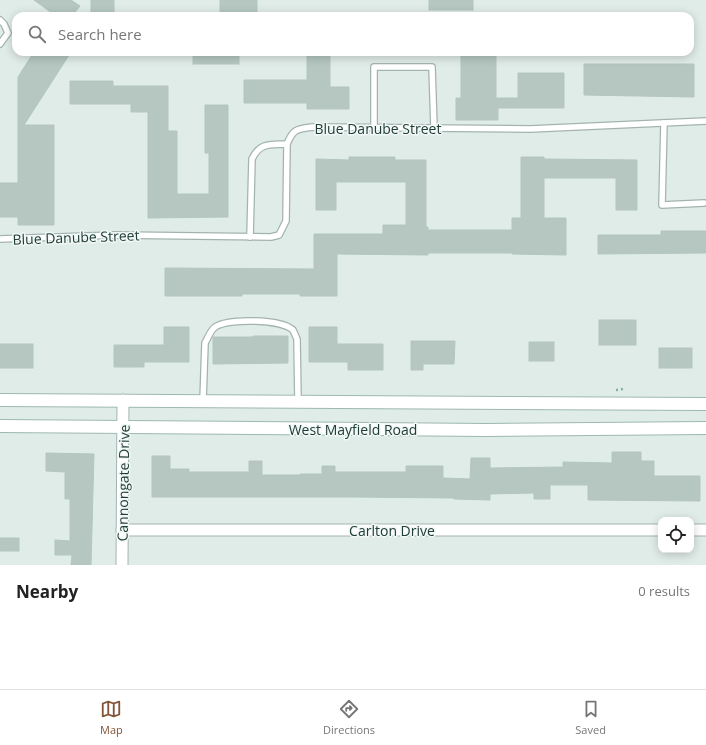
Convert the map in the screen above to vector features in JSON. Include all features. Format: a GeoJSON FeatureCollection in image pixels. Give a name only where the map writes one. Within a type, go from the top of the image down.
{"type":"FeatureCollection","features":[{"type":"Feature","properties":{"kind":"main road","name":"West Mayfield Road"},"geometry":{"type":"LineString","coordinates":[[0,400],[706,404]]}},
{"type":"Feature","properties":{"kind":"main road","name":"West Mayfield Road"},"geometry":{"type":"LineString","coordinates":[[0,426],[486,430],[706,428]]}},
{"type":"Feature","properties":{"kind":"street","name":"Cannongate Drive"},"geometry":{"type":"LineString","coordinates":[[122,565],[124,400]]}},
{"type":"Feature","properties":{"kind":"street","name":"Carlton Drive"},"geometry":{"type":"LineString","coordinates":[[122,530],[658,530]]}},
{"type":"Feature","properties":{"kind":"street"},"geometry":{"type":"LineString","coordinates":[[694,530],[706,530]]}},
{"type":"Feature","properties":{"kind":"lane"},"geometry":{"type":"LineString","coordinates":[[0,20],[4,24],[8,33],[0,44]]}},
{"type":"Feature","properties":{"kind":"lane"},"geometry":{"type":"LineString","coordinates":[[374,128],[374,67],[432,67],[434,128]]}},
{"type":"Feature","properties":{"kind":"lane","name":"Blue Danube Street"},"geometry":{"type":"LineString","coordinates":[[0,239],[116,235],[271,237],[280,235],[286,221],[287,144],[291,133],[299,129],[312,127],[530,129],[706,121]]}},
{"type":"Feature","properties":{"kind":"lane"},"geometry":{"type":"LineString","coordinates":[[664,123],[662,205],[704,203]]}},
{"type":"Feature","properties":{"kind":"lane"},"geometry":{"type":"LineString","coordinates":[[250,237],[252,159],[256,150],[264,145],[287,144]]}},
{"type":"Feature","properties":{"kind":"lane"},"geometry":{"type":"LineString","coordinates":[[203,401],[205,343],[209,335],[214,328],[223,324],[248,321],[283,324],[290,327],[296,333],[298,402]]}},
{"type":"Feature","properties":{"kind":"building"},"geometry":{"type":"Polygon","coordinates":[[[34,0],[71,0],[80,6],[75,12],[50,12],[34,0]]]}},
{"type":"Feature","properties":{"kind":"building"},"geometry":{"type":"Polygon","coordinates":[[[91,0],[114,0],[114,12],[91,12],[91,0]]]}},
{"type":"Feature","properties":{"kind":"building"},"geometry":{"type":"Polygon","coordinates":[[[220,0],[257,0],[257,12],[220,12],[220,0]]]}},
{"type":"Feature","properties":{"kind":"building"},"geometry":{"type":"Polygon","coordinates":[[[429,0],[473,0],[473,10],[429,10],[429,0]]]}},
{"type":"Feature","properties":{"kind":"building"},"geometry":{"type":"Polygon","coordinates":[[[31,56],[68,56],[24,125],[54,125],[54,225],[18,225],[18,217],[0,217],[0,183],[18,183],[18,77],[31,56]]]}},
{"type":"Feature","properties":{"kind":"building"},"geometry":{"type":"Polygon","coordinates":[[[193,56],[239,56],[239,64],[193,64],[193,56]]]}},
{"type":"Feature","properties":{"kind":"building"},"geometry":{"type":"Polygon","coordinates":[[[307,56],[330,56],[330,87],[349,87],[349,109],[307,109],[307,103],[244,103],[244,80],[307,80],[307,56]]]}},
{"type":"Feature","properties":{"kind":"building"},"geometry":{"type":"Polygon","coordinates":[[[461,56],[496,56],[496,98],[518,98],[518,73],[564,73],[564,108],[498,108],[498,120],[456,120],[456,98],[461,98],[461,56]]]}},
{"type":"Feature","properties":{"kind":"building"},"geometry":{"type":"Polygon","coordinates":[[[584,64],[694,64],[694,97],[584,95],[584,64]]]}},
{"type":"Feature","properties":{"kind":"building"},"geometry":{"type":"Polygon","coordinates":[[[70,81],[113,81],[113,86],[168,86],[168,131],[177,131],[177,194],[209,194],[209,153],[205,153],[205,105],[228,105],[228,217],[148,218],[148,112],[131,112],[131,104],[70,104],[70,81]]]}},
{"type":"Feature","properties":{"kind":"building"},"geometry":{"type":"Polygon","coordinates":[[[349,157],[395,157],[395,160],[426,160],[426,227],[428,227],[428,230],[512,230],[512,218],[521,218],[521,157],[544,157],[544,159],[637,160],[637,210],[616,210],[616,178],[544,178],[544,218],[566,218],[566,255],[512,253],[428,253],[428,255],[337,254],[337,296],[300,296],[300,294],[242,294],[242,296],[165,296],[165,268],[314,269],[314,234],[383,234],[383,225],[406,225],[406,182],[336,182],[336,210],[316,210],[316,159],[349,160],[349,157]]]}},
{"type":"Feature","properties":{"kind":"building"},"geometry":{"type":"Polygon","coordinates":[[[661,231],[706,231],[706,253],[598,254],[598,235],[661,235],[661,231]]]}},
{"type":"Feature","properties":{"kind":"building"},"geometry":{"type":"Polygon","coordinates":[[[599,320],[636,320],[636,345],[599,345],[599,320]]]}},
{"type":"Feature","properties":{"kind":"building"},"geometry":{"type":"Polygon","coordinates":[[[164,327],[189,327],[189,362],[144,362],[144,367],[114,367],[114,345],[164,345],[164,327]]]}},
{"type":"Feature","properties":{"kind":"building"},"geometry":{"type":"Polygon","coordinates":[[[309,327],[337,327],[337,344],[383,344],[383,370],[348,370],[348,362],[309,362],[309,327]]]}},
{"type":"Feature","properties":{"kind":"building"},"geometry":{"type":"Polygon","coordinates":[[[288,336],[288,363],[213,364],[213,337],[288,336]]]}},
{"type":"Feature","properties":{"kind":"building"},"geometry":{"type":"Polygon","coordinates":[[[411,341],[455,341],[454,364],[423,364],[423,370],[411,370],[411,341]]]}},
{"type":"Feature","properties":{"kind":"building"},"geometry":{"type":"Polygon","coordinates":[[[529,342],[554,342],[554,361],[529,361],[529,342]]]}},
{"type":"Feature","properties":{"kind":"building"},"geometry":{"type":"Polygon","coordinates":[[[0,344],[33,344],[33,368],[0,368],[0,344]]]}},
{"type":"Feature","properties":{"kind":"building"},"geometry":{"type":"Polygon","coordinates":[[[659,348],[692,348],[692,368],[659,368],[659,348]]]}},
{"type":"Feature","properties":{"kind":"building"},"geometry":{"type":"Polygon","coordinates":[[[612,452],[641,452],[641,461],[654,461],[654,476],[700,476],[700,501],[588,500],[588,485],[550,485],[550,499],[534,499],[534,493],[490,494],[490,500],[454,498],[353,497],[152,497],[152,456],[170,456],[170,469],[189,469],[189,472],[249,472],[249,461],[262,461],[262,475],[322,474],[322,466],[335,466],[335,472],[406,472],[406,466],[443,466],[443,478],[470,479],[471,458],[490,458],[490,468],[563,467],[563,462],[612,463],[612,452]]]}},
{"type":"Feature","properties":{"kind":"building"},"geometry":{"type":"Polygon","coordinates":[[[46,453],[94,454],[91,565],[71,565],[72,555],[55,555],[55,540],[70,541],[70,499],[65,499],[65,472],[46,471],[46,453]]]}},
{"type":"Feature","properties":{"kind":"building"},"geometry":{"type":"Polygon","coordinates":[[[0,538],[19,538],[19,551],[0,551],[0,538]]]}}]}
